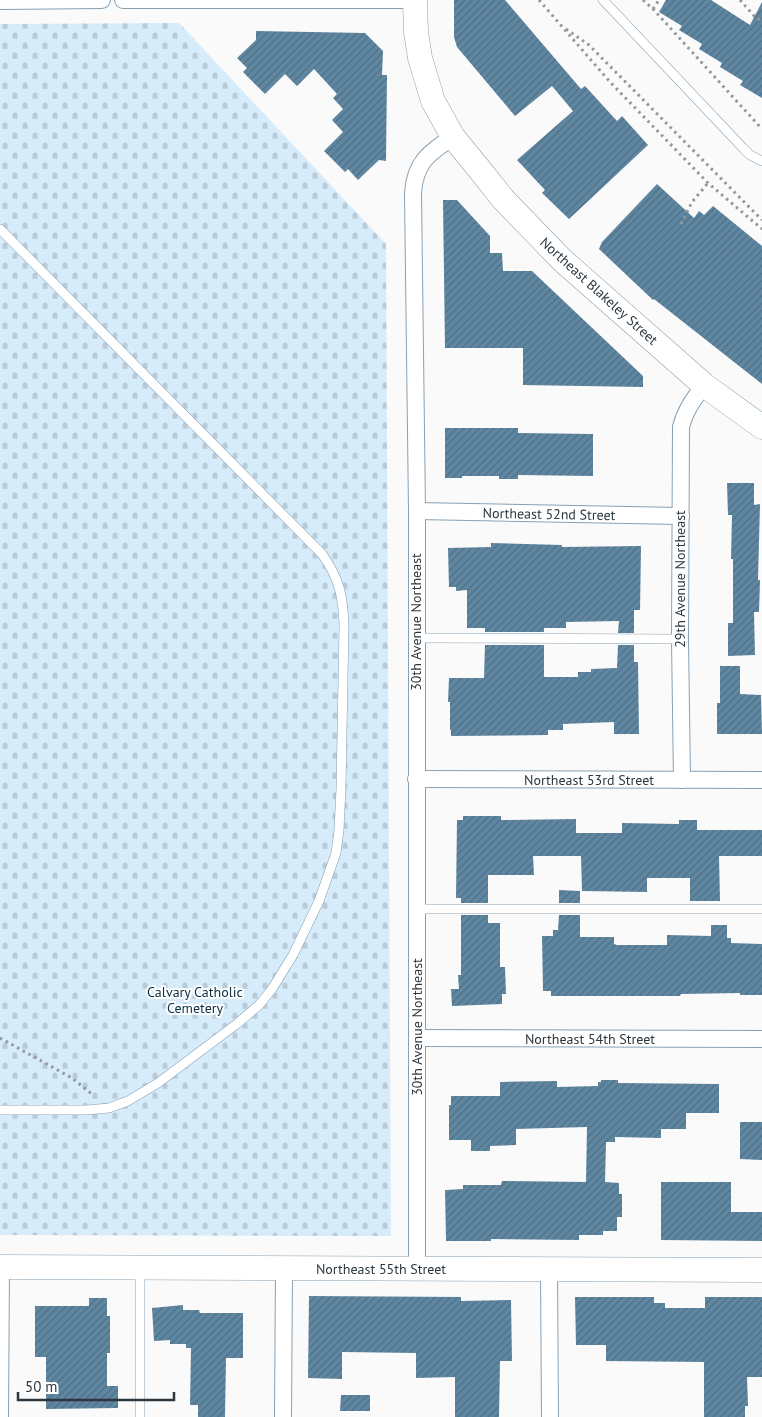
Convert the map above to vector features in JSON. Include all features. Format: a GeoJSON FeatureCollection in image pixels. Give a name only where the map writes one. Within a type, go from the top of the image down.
{"type":"FeatureCollection","features":[{"type":"Feature","properties":{"kind":"main road"},"geometry":{"type":"LineString","coordinates":[[415,0],[420,58],[433,101],[453,137]]}},
{"type":"Feature","properties":{"kind":"main road","name":"Northeast Blakeley Street"},"geometry":{"type":"LineString","coordinates":[[453,137],[503,198],[562,260],[704,385],[762,427]]}},
{"type":"Feature","properties":{"kind":"main road","name":"Northeast 55th Street"},"geometry":{"type":"LineString","coordinates":[[0,1267],[762,1270]]}},
{"type":"Feature","properties":{"kind":"street"},"geometry":{"type":"LineString","coordinates":[[0,0],[102,0]]}},
{"type":"Feature","properties":{"kind":"street"},"geometry":{"type":"LineString","coordinates":[[123,0],[415,0]]}},
{"type":"Feature","properties":{"kind":"street","name":"30th Avenue Northeast"},"geometry":{"type":"LineString","coordinates":[[417,1269],[417,511],[414,182],[420,165],[425,158],[433,150],[453,137]]}},
{"type":"Feature","properties":{"kind":"street","name":"29th Avenue Northeast"},"geometry":{"type":"LineString","coordinates":[[682,780],[680,516],[682,427],[684,416],[690,404],[704,385]]}},
{"type":"Feature","properties":{"kind":"street","name":"Northeast 52nd Street"},"geometry":{"type":"LineString","coordinates":[[417,511],[680,516]]}},
{"type":"Feature","properties":{"kind":"street","name":"Northeast 53rd Street"},"geometry":{"type":"LineString","coordinates":[[416,779],[762,780]]}},
{"type":"Feature","properties":{"kind":"street","name":"Northeast 54th Street"},"geometry":{"type":"LineString","coordinates":[[418,1038],[762,1039]]}},
{"type":"Feature","properties":{"kind":"street"},"geometry":{"type":"LineString","coordinates":[[0,1267],[0,1417]]}},
{"type":"Feature","properties":{"kind":"street"},"geometry":{"type":"LineString","coordinates":[[283,1417],[284,1268]]}},
{"type":"Feature","properties":{"kind":"street"},"geometry":{"type":"LineString","coordinates":[[549,1269],[550,1417]]}},
{"type":"Feature","properties":{"kind":"lane"},"geometry":{"type":"LineString","coordinates":[[603,0],[743,148],[750,155],[762,161]]}},
{"type":"Feature","properties":{"kind":"lane"},"geometry":{"type":"LineString","coordinates":[[0,229],[322,554],[332,568],[340,586],[343,605],[339,830],[336,853],[306,928],[293,955],[272,989],[260,1004],[238,1023],[158,1083],[128,1101],[110,1108],[87,1110],[0,1110]]}},
{"type":"Feature","properties":{"kind":"lane"},"geometry":{"type":"LineString","coordinates":[[416,638],[680,639]]}},
{"type":"Feature","properties":{"kind":"lane"},"geometry":{"type":"LineString","coordinates":[[416,909],[762,909]]}},
{"type":"Feature","properties":{"kind":"lane"},"geometry":{"type":"LineString","coordinates":[[140,1268],[140,1417]]}},
{"type":"Feature","properties":{"kind":"path"},"geometry":{"type":"LineString","coordinates":[[538,0],[610,82],[708,183],[762,229]]}},
{"type":"Feature","properties":{"kind":"path"},"geometry":{"type":"LineString","coordinates":[[643,0],[762,129]]}},
{"type":"Feature","properties":{"kind":"path"},"geometry":{"type":"LineString","coordinates":[[653,9],[659,0]]}},
{"type":"Feature","properties":{"kind":"path"},"geometry":{"type":"LineString","coordinates":[[740,0],[755,17],[762,21]]}},
{"type":"Feature","properties":{"kind":"path"},"geometry":{"type":"LineString","coordinates":[[561,26],[589,45],[762,220]]}},
{"type":"Feature","properties":{"kind":"path"},"geometry":{"type":"LineString","coordinates":[[681,224],[692,202],[708,183]]}},
{"type":"Feature","properties":{"kind":"path"},"geometry":{"type":"LineString","coordinates":[[0,1038],[72,1078],[110,1108]]}},
{"type":"Feature","properties":{"kind":"green space","name":"Calvary Catholic Cemetery"},"geometry":{"type":"Polygon","coordinates":[[[179,23],[386,244],[391,1236],[0,1235],[0,24],[179,23]]]}},
{"type":"Feature","properties":{"kind":"building"},"geometry":{"type":"Polygon","coordinates":[[[454,0],[505,0],[581,89],[585,86],[617,121],[622,116],[648,145],[569,219],[542,193],[545,190],[517,160],[573,111],[552,86],[515,116],[457,47],[454,37],[454,0]]]}},
{"type":"Feature","properties":{"kind":"building"},"geometry":{"type":"Polygon","coordinates":[[[666,0],[711,0],[750,25],[762,2],[762,98],[740,85],[743,81],[720,67],[722,63],[699,49],[702,44],[679,30],[682,26],[659,12],[666,0]]]}},
{"type":"Feature","properties":{"kind":"building"},"geometry":{"type":"Polygon","coordinates":[[[256,31],[365,33],[383,51],[382,75],[387,75],[386,161],[379,160],[358,180],[348,169],[345,172],[324,151],[343,132],[332,120],[343,109],[333,98],[337,94],[314,69],[297,86],[285,74],[265,94],[243,72],[247,68],[237,58],[256,40],[256,31]]]}},
{"type":"Feature","properties":{"kind":"building"},"geometry":{"type":"Polygon","coordinates":[[[657,184],[694,218],[699,211],[704,215],[713,206],[762,246],[762,384],[653,300],[599,249],[602,242],[657,184]]]}},
{"type":"Feature","properties":{"kind":"building"},"geometry":{"type":"Polygon","coordinates":[[[443,200],[457,200],[490,236],[490,253],[502,253],[503,271],[532,271],[643,376],[643,387],[523,385],[523,348],[445,348],[443,200]]]}},
{"type":"Feature","properties":{"kind":"building"},"geometry":{"type":"Polygon","coordinates":[[[445,428],[518,428],[518,433],[593,434],[593,476],[518,475],[518,479],[499,479],[499,476],[445,478],[445,428]]]}},
{"type":"Feature","properties":{"kind":"building"},"geometry":{"type":"Polygon","coordinates":[[[727,483],[754,483],[754,505],[760,504],[759,612],[754,612],[755,655],[728,656],[728,623],[733,623],[733,559],[731,559],[732,515],[728,515],[727,483]]]}},
{"type":"Feature","properties":{"kind":"building"},"geometry":{"type":"Polygon","coordinates":[[[491,543],[562,545],[562,547],[641,546],[640,610],[634,610],[634,633],[618,633],[619,621],[566,622],[566,628],[544,628],[544,632],[485,632],[485,628],[467,628],[467,590],[456,591],[456,587],[449,587],[448,548],[491,547],[491,543]]]}},
{"type":"Feature","properties":{"kind":"building"},"geometry":{"type":"Polygon","coordinates":[[[485,645],[544,645],[544,677],[578,677],[578,672],[591,672],[591,669],[617,668],[618,645],[634,645],[634,662],[638,662],[639,734],[614,734],[614,722],[563,724],[563,730],[548,730],[548,735],[451,736],[450,702],[448,702],[449,678],[484,678],[485,645]]]}},
{"type":"Feature","properties":{"kind":"building"},"geometry":{"type":"Polygon","coordinates":[[[720,666],[740,666],[740,694],[761,695],[762,734],[717,734],[717,703],[720,703],[720,666]]]}},
{"type":"Feature","properties":{"kind":"building"},"geometry":{"type":"Polygon","coordinates":[[[463,816],[501,816],[501,820],[576,819],[576,833],[622,833],[622,823],[679,824],[679,820],[697,820],[697,830],[762,830],[762,856],[719,856],[720,901],[690,901],[690,878],[647,878],[647,892],[582,891],[581,856],[533,856],[534,875],[488,875],[488,903],[461,903],[461,898],[456,898],[457,820],[463,820],[463,816]]]}},
{"type":"Feature","properties":{"kind":"building"},"geometry":{"type":"Polygon","coordinates":[[[559,890],[580,891],[580,903],[559,903],[559,890]]]}},
{"type":"Feature","properties":{"kind":"building"},"geometry":{"type":"Polygon","coordinates":[[[461,915],[488,915],[488,923],[500,923],[500,967],[505,967],[506,994],[502,994],[502,1004],[452,1006],[451,989],[459,989],[458,975],[461,975],[461,915]]]}},
{"type":"Feature","properties":{"kind":"building"},"geometry":{"type":"Polygon","coordinates":[[[559,915],[580,915],[580,937],[614,937],[614,944],[617,945],[667,945],[667,935],[711,936],[711,925],[727,925],[727,938],[731,938],[731,943],[762,944],[762,995],[740,995],[740,993],[681,994],[680,996],[551,996],[551,991],[543,991],[542,936],[553,936],[553,930],[558,930],[559,915]]]}},
{"type":"Feature","properties":{"kind":"building"},"geometry":{"type":"Polygon","coordinates":[[[601,1080],[618,1080],[618,1083],[719,1084],[719,1113],[686,1113],[686,1129],[661,1129],[661,1138],[615,1137],[615,1142],[606,1142],[605,1182],[619,1183],[619,1194],[622,1194],[622,1217],[617,1217],[617,1231],[603,1231],[603,1235],[579,1235],[579,1240],[491,1239],[491,1241],[446,1241],[445,1190],[463,1189],[463,1185],[501,1185],[502,1181],[586,1182],[587,1127],[516,1129],[516,1145],[490,1146],[490,1151],[471,1151],[471,1140],[449,1140],[449,1105],[451,1105],[451,1096],[500,1096],[500,1082],[557,1081],[557,1087],[598,1086],[598,1082],[601,1082],[601,1080]]]}},
{"type":"Feature","properties":{"kind":"building"},"geometry":{"type":"Polygon","coordinates":[[[740,1122],[762,1122],[762,1160],[740,1159],[740,1122]]]}},
{"type":"Feature","properties":{"kind":"building"},"geometry":{"type":"Polygon","coordinates":[[[661,1182],[731,1182],[731,1212],[762,1212],[762,1241],[661,1240],[661,1182]]]}},
{"type":"Feature","properties":{"kind":"building"},"geometry":{"type":"Polygon","coordinates":[[[309,1296],[461,1297],[461,1301],[511,1300],[512,1361],[500,1361],[499,1417],[455,1417],[455,1377],[416,1378],[416,1353],[342,1352],[342,1379],[308,1378],[309,1296]]]}},
{"type":"Feature","properties":{"kind":"building"},"geometry":{"type":"Polygon","coordinates":[[[575,1297],[654,1297],[654,1303],[665,1303],[665,1308],[705,1308],[705,1297],[762,1297],[762,1377],[747,1377],[748,1406],[745,1406],[745,1417],[704,1417],[704,1362],[606,1361],[606,1345],[576,1345],[575,1297]]]}},
{"type":"Feature","properties":{"kind":"building"},"geometry":{"type":"Polygon","coordinates":[[[89,1298],[107,1298],[107,1316],[110,1316],[110,1353],[107,1353],[107,1386],[118,1386],[118,1408],[46,1409],[46,1357],[35,1357],[35,1306],[89,1306],[89,1298]]]}},
{"type":"Feature","properties":{"kind":"building"},"geometry":{"type":"Polygon","coordinates":[[[183,1305],[183,1310],[199,1310],[200,1313],[243,1313],[243,1358],[226,1358],[225,1417],[198,1417],[198,1405],[190,1405],[191,1348],[186,1348],[186,1344],[170,1344],[170,1340],[154,1341],[152,1308],[183,1305]]]}},
{"type":"Feature","properties":{"kind":"building"},"geometry":{"type":"Polygon","coordinates":[[[341,1395],[370,1395],[370,1411],[340,1411],[341,1395]]]}}]}
